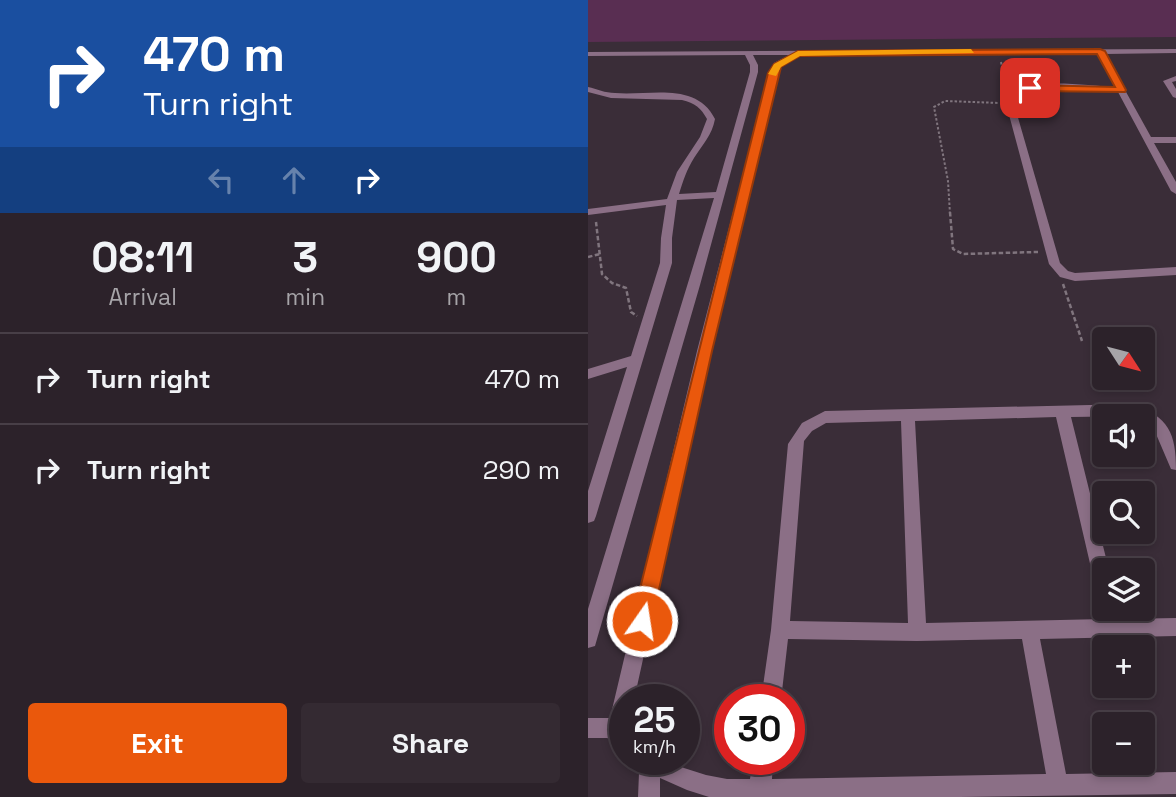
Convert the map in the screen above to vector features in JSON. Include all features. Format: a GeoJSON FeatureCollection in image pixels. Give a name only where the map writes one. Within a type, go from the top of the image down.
{"type":"FeatureCollection","features":[{"type":"Feature","properties":{"kind":"street"},"geometry":{"type":"LineString","coordinates":[[1100,51],[1176,191]]}},
{"type":"Feature","properties":{"kind":"street"},"geometry":{"type":"LineString","coordinates":[[588,54],[1176,51]]}},
{"type":"Feature","properties":{"kind":"street"},"geometry":{"type":"LineString","coordinates":[[631,684],[704,351],[773,73],[777,65],[798,53]]}},
{"type":"Feature","properties":{"kind":"street"},"geometry":{"type":"LineString","coordinates":[[588,639],[671,368],[754,72],[754,65],[748,54]]}},
{"type":"Feature","properties":{"kind":"street"},"geometry":{"type":"LineString","coordinates":[[1176,78],[1167,81],[1176,96]]}},
{"type":"Feature","properties":{"kind":"street"},"geometry":{"type":"LineString","coordinates":[[1121,90],[1030,88],[1017,90],[1009,100],[1052,252],[1059,271],[1074,277],[1176,271]]}},
{"type":"Feature","properties":{"kind":"street"},"geometry":{"type":"LineString","coordinates":[[588,89],[614,96],[685,97],[708,109],[711,119],[706,138],[687,161],[673,201],[664,244],[666,263],[588,516]]}},
{"type":"Feature","properties":{"kind":"street"},"geometry":{"type":"LineString","coordinates":[[1148,140],[1176,140]]}},
{"type":"Feature","properties":{"kind":"street"},"geometry":{"type":"LineString","coordinates":[[591,211],[673,201],[719,199]]}},
{"type":"Feature","properties":{"kind":"street"},"geometry":{"type":"LineString","coordinates":[[588,373],[636,359]]}},
{"type":"Feature","properties":{"kind":"street"},"geometry":{"type":"LineString","coordinates":[[773,684],[795,444],[806,427],[825,417],[1132,410],[1151,417],[1164,431],[1176,464]]}},
{"type":"Feature","properties":{"kind":"street"},"geometry":{"type":"LineString","coordinates":[[1062,411],[1097,558]]}},
{"type":"Feature","properties":{"kind":"street"},"geometry":{"type":"LineString","coordinates":[[908,414],[917,632]]}},
{"type":"Feature","properties":{"kind":"street"},"geometry":{"type":"LineString","coordinates":[[1113,621],[1115,628]]}},
{"type":"Feature","properties":{"kind":"street"},"geometry":{"type":"LineString","coordinates":[[780,631],[917,632],[1176,627]]}},
{"type":"Feature","properties":{"kind":"street"},"geometry":{"type":"LineString","coordinates":[[1028,629],[1058,785]]}},
{"type":"Feature","properties":{"kind":"street"},"geometry":{"type":"LineString","coordinates":[[588,728],[599,726],[609,729]]}},
{"type":"Feature","properties":{"kind":"street"},"geometry":{"type":"LineString","coordinates":[[649,775],[649,797]]}},
{"type":"Feature","properties":{"kind":"street"},"geometry":{"type":"LineString","coordinates":[[674,775],[696,785],[727,789],[1176,783]]}},
{"type":"Feature","properties":{"kind":"street"},"geometry":{"type":"LineString","coordinates":[[760,788],[761,775]]}},
{"type":"Feature","properties":{"kind":"path"},"geometry":{"type":"LineString","coordinates":[[1000,60],[1009,100],[945,101],[934,107],[948,181],[953,249],[963,254],[1052,252]]}},
{"type":"Feature","properties":{"kind":"path"},"geometry":{"type":"LineString","coordinates":[[591,211],[603,274],[612,283],[626,288],[631,312],[638,316],[651,313]]}},
{"type":"Feature","properties":{"kind":"path"},"geometry":{"type":"LineString","coordinates":[[588,257],[600,254]]}},
{"type":"Feature","properties":{"kind":"path"},"geometry":{"type":"LineString","coordinates":[[1059,271],[1082,341]]}},
{"type":"Feature","properties":{"kind":"shaded area"},"geometry":{"type":"Polygon","coordinates":[[[588,0],[1176,0],[1176,37],[588,42],[588,0]]]}},
{"type":"Feature","properties":{"kind":"slow traffic"},"geometry":{"type":"LineString","coordinates":[[773,74],[777,65],[798,53],[971,52]]}},
{"type":"Feature","properties":{"kind":"route"},"geometry":{"type":"LineString","coordinates":[[642,621],[704,351],[777,65],[798,53],[1100,51],[1121,90],[1030,88]]}}]}
